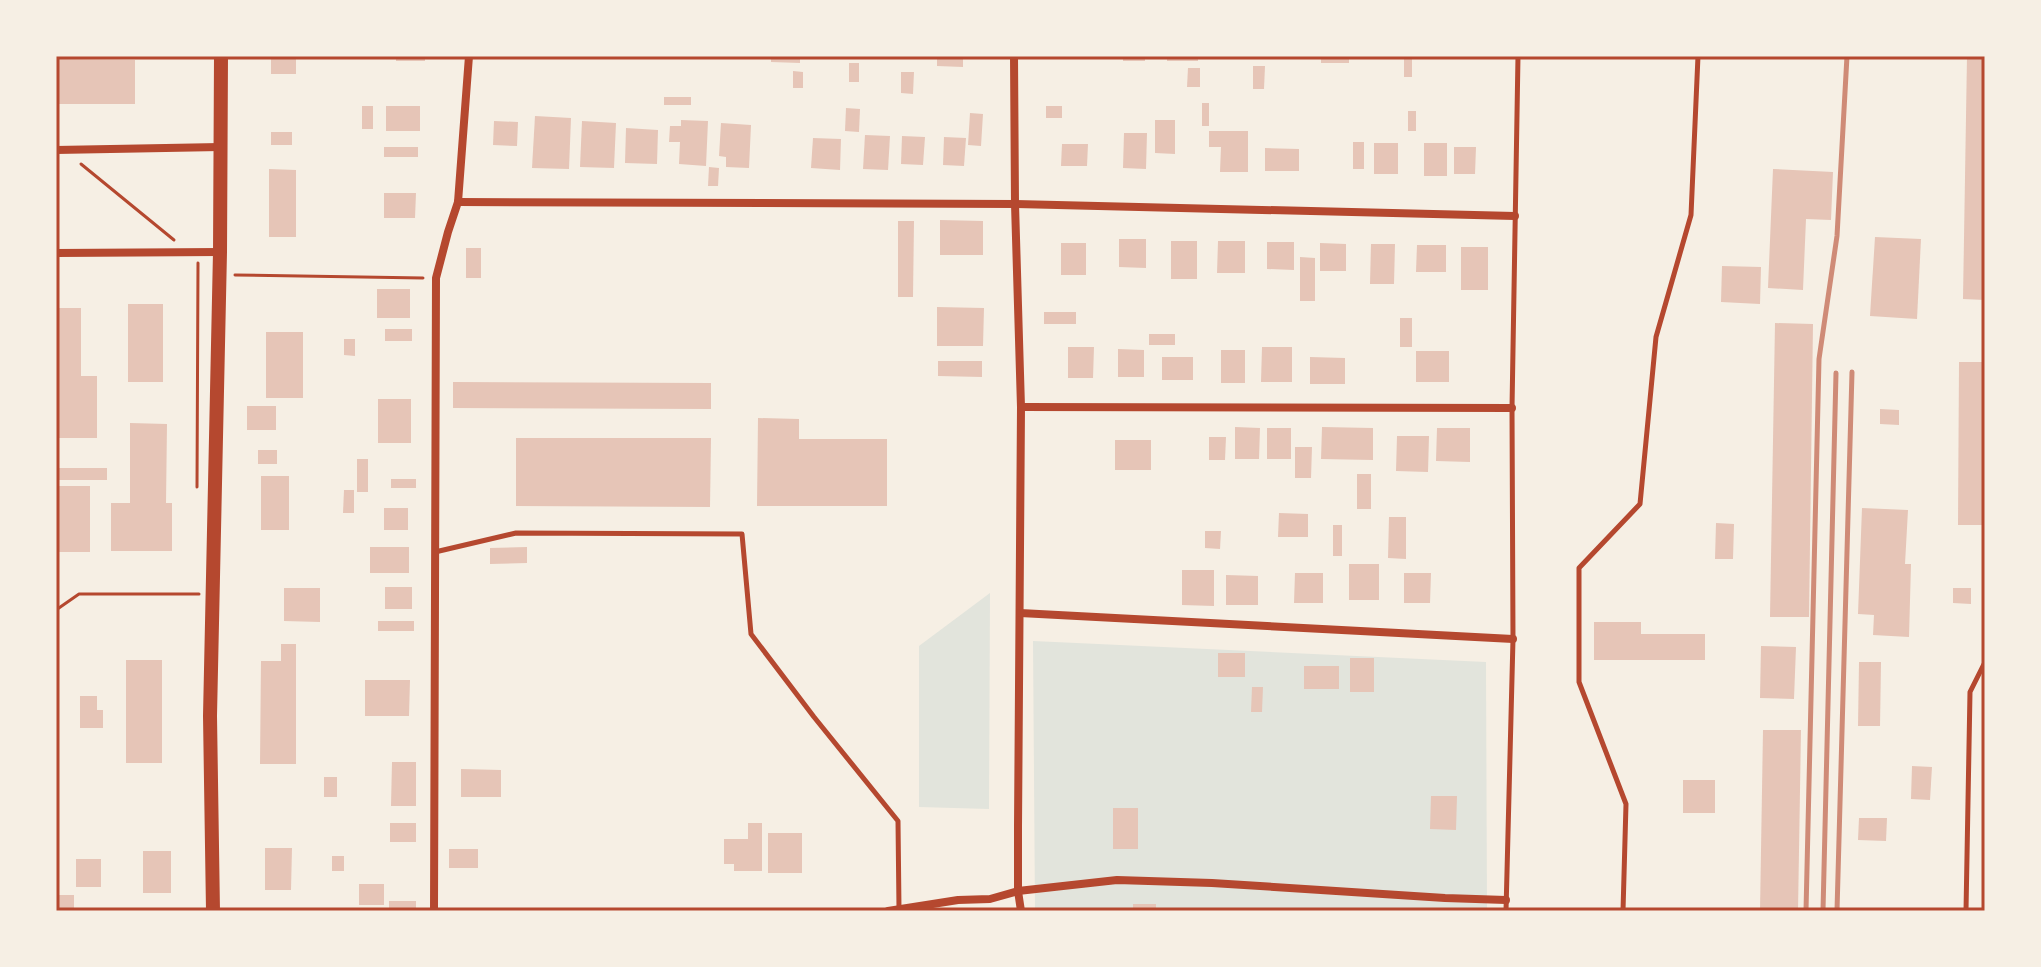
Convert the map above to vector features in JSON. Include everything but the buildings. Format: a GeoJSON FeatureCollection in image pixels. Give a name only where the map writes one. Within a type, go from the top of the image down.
{"type":"FeatureCollection","features":[{"type":"Feature","properties":{"kind":"street"},"geometry":{"type":"LineString","coordinates":[[213,911],[210,716],[221,56]]}},
{"type":"Feature","properties":{"kind":"street"},"geometry":{"type":"LineString","coordinates":[[434,911],[436,278],[458,202],[469,56]]}},
{"type":"Feature","properties":{"kind":"street"},"geometry":{"type":"LineString","coordinates":[[1014,56],[1021,407],[1018,891],[1021,911]]}},
{"type":"Feature","properties":{"kind":"street"},"geometry":{"type":"LineString","coordinates":[[61,150],[220,147]]}},
{"type":"Feature","properties":{"kind":"street"},"geometry":{"type":"LineString","coordinates":[[458,202],[1015,204],[1515,216]]}},
{"type":"Feature","properties":{"kind":"street"},"geometry":{"type":"LineString","coordinates":[[56,253],[220,252]]}},
{"type":"Feature","properties":{"kind":"street"},"geometry":{"type":"LineString","coordinates":[[1021,407],[1512,408]]}},
{"type":"Feature","properties":{"kind":"street"},"geometry":{"type":"LineString","coordinates":[[1020,613],[1513,639]]}},
{"type":"Feature","properties":{"kind":"street"},"geometry":{"type":"LineString","coordinates":[[888,911],[1117,880],[1506,900]]}},
{"type":"Feature","properties":{"kind":"lane"},"geometry":{"type":"LineString","coordinates":[[1506,911],[1513,639],[1512,408],[1518,56]]}},
{"type":"Feature","properties":{"kind":"lane"},"geometry":{"type":"LineString","coordinates":[[1623,911],[1626,804],[1579,682],[1579,568],[1640,504],[1656,337],[1691,215],[1698,56]]}},
{"type":"Feature","properties":{"kind":"lane"},"geometry":{"type":"LineString","coordinates":[[435,552],[516,533],[742,534],[751,634],[898,821],[899,911]]}},
{"type":"Feature","properties":{"kind":"lane"},"geometry":{"type":"LineString","coordinates":[[1966,911],[1970,692],[1985,662]]}},
{"type":"Feature","properties":{"kind":"path"},"geometry":{"type":"LineString","coordinates":[[61,150],[194,252],[197,501]]}},
{"type":"Feature","properties":{"kind":"path"},"geometry":{"type":"LineString","coordinates":[[219,275],[436,278]]}},
{"type":"Feature","properties":{"kind":"path"},"geometry":{"type":"LineString","coordinates":[[56,610],[79,594],[212,594]]}},
{"type":"Feature","properties":{"kind":"shaded area"},"geometry":{"type":"Polygon","coordinates":[[[990,593],[989,809],[919,807],[919,646],[990,593]]]}},
{"type":"Feature","properties":{"kind":"shaded area"},"geometry":{"type":"Polygon","coordinates":[[[1033,641],[1486,662],[1487,911],[1035,911],[1033,641]]]}},
{"type":"Feature","properties":{"kind":"railway"},"geometry":{"type":"LineString","coordinates":[[1806,911],[1819,359],[1837,236],[1847,56]]}},
{"type":"Feature","properties":{"kind":"railway"},"geometry":{"type":"LineString","coordinates":[[1837,911],[1852,372]]}},
{"type":"Feature","properties":{"kind":"railway"},"geometry":{"type":"LineString","coordinates":[[1823,911],[1836,373]]}}]}
